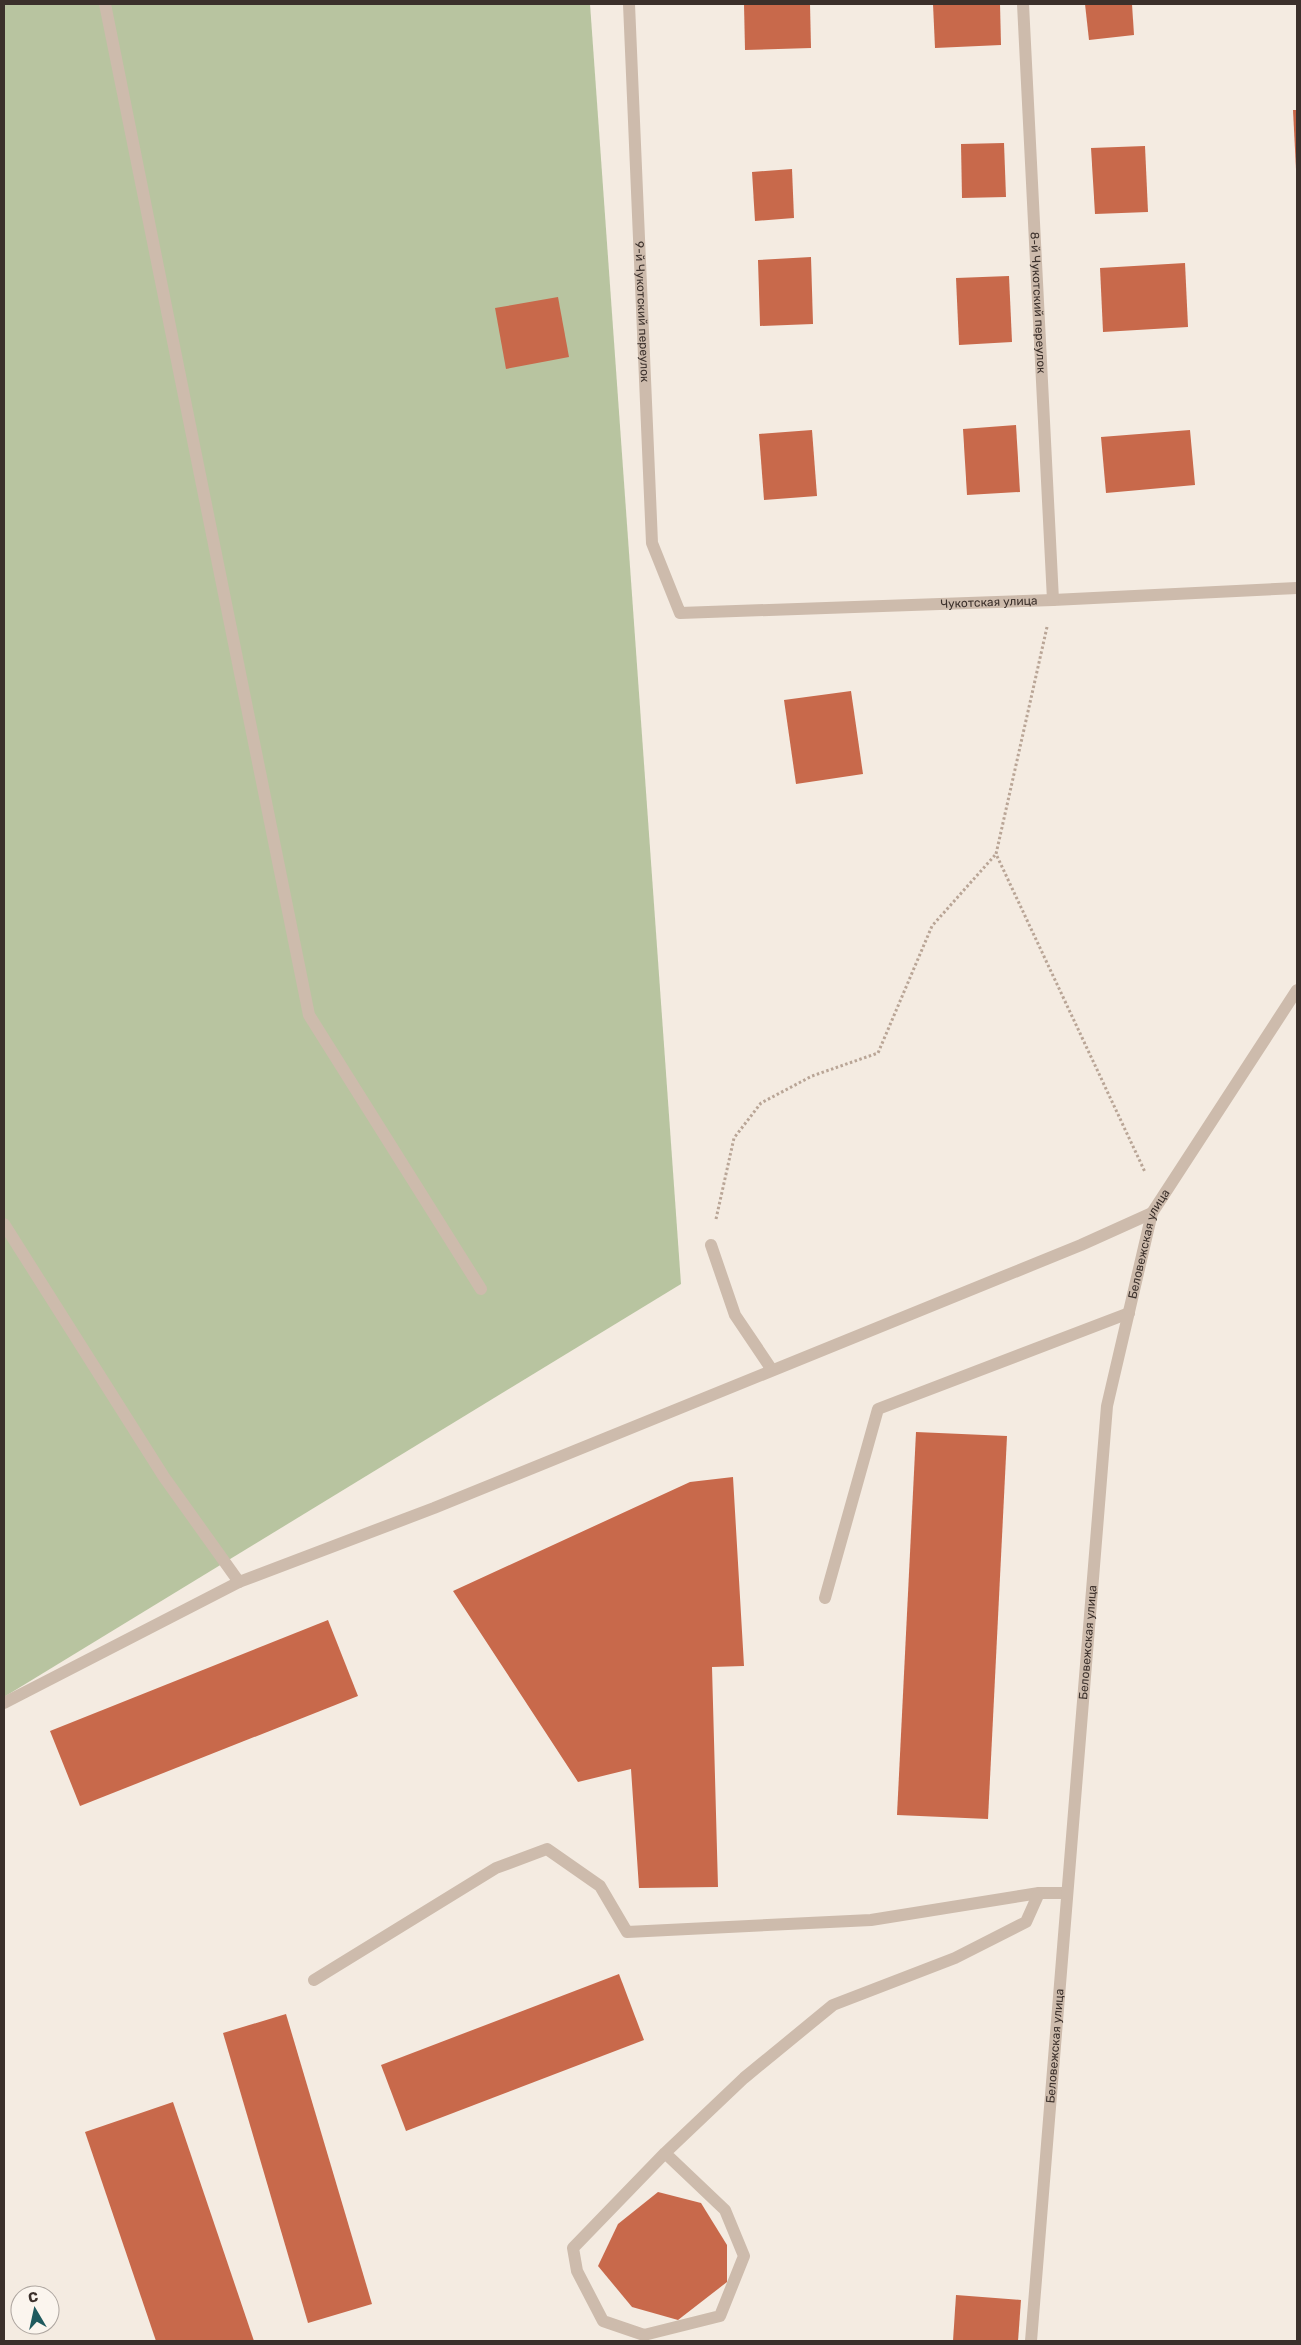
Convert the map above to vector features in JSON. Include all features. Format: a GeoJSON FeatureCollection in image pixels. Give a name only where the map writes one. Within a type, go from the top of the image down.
{"type":"FeatureCollection","features":[{"type":"Feature","properties":{"kind":"street"},"geometry":{"type":"LineString","coordinates":[[105,4],[309,1015],[481,1289]]}},
{"type":"Feature","properties":{"kind":"street","name":"9-й Чукотский переулок"},"geometry":{"type":"LineString","coordinates":[[629,4],[652,543],[680,613]]}},
{"type":"Feature","properties":{"kind":"street","name":"8-й Чукотский переулок"},"geometry":{"type":"LineString","coordinates":[[1023,4],[1053,600]]}},
{"type":"Feature","properties":{"kind":"street","name":"Чукотская улица"},"geometry":{"type":"LineString","coordinates":[[680,613],[1053,600],[1297,588]]}},
{"type":"Feature","properties":{"kind":"street","name":"Беловежская улица"},"geometry":{"type":"LineString","coordinates":[[1031,2341],[1107,1406],[1128,1313],[1156,1207],[1297,990]]}},
{"type":"Feature","properties":{"kind":"street"},"geometry":{"type":"LineString","coordinates":[[4,1703],[240,1582],[434,1508],[1081,1245],[1156,1207]]}},
{"type":"Feature","properties":{"kind":"street"},"geometry":{"type":"LineString","coordinates":[[4,1224],[164,1478],[240,1582]]}},
{"type":"Feature","properties":{"kind":"street"},"geometry":{"type":"LineString","coordinates":[[711,1245],[736,1315],[772,1370]]}},
{"type":"Feature","properties":{"kind":"street"},"geometry":{"type":"LineString","coordinates":[[825,1598],[878,1408],[1128,1313]]}},
{"type":"Feature","properties":{"kind":"street"},"geometry":{"type":"LineString","coordinates":[[314,1980],[496,1868],[547,1849],[600,1886],[627,1932],[871,1920],[1039,1893],[1067,1893]]}},
{"type":"Feature","properties":{"kind":"street"},"geometry":{"type":"LineString","coordinates":[[665,2153],[725,2210],[744,2256],[720,2316],[644,2335],[603,2321],[577,2271],[573,2248],[665,2153],[744,2078],[833,2005],[954,1958],[1026,1922],[1039,1893]]}},
{"type":"Feature","properties":{"kind":"path"},"geometry":{"type":"LineString","coordinates":[[711,1245],[734,1138],[762,1103],[812,1076],[878,1053],[932,926],[996,854],[1053,600]]}},
{"type":"Feature","properties":{"kind":"path"},"geometry":{"type":"LineString","coordinates":[[996,854],[1156,1207]]}},
{"type":"Feature","properties":{"kind":"green space"},"geometry":{"type":"Polygon","coordinates":[[[4,4],[590,4],[681,1284],[4,1697],[4,4]]]}},
{"type":"Feature","properties":{"kind":"building"},"geometry":{"type":"Polygon","coordinates":[[[744,4],[810,4],[811,48],[745,50],[744,4]]]}},
{"type":"Feature","properties":{"kind":"building"},"geometry":{"type":"Polygon","coordinates":[[[933,4],[1000,4],[1001,45],[935,48],[933,4]]]}},
{"type":"Feature","properties":{"kind":"building"},"geometry":{"type":"Polygon","coordinates":[[[1085,4],[1132,4],[1134,35],[1089,40],[1085,4]]]}},
{"type":"Feature","properties":{"kind":"building"},"geometry":{"type":"Polygon","coordinates":[[[1293,110],[1297,110],[1297,169],[1296,169],[1293,110]]]}},
{"type":"Feature","properties":{"kind":"building"},"geometry":{"type":"Polygon","coordinates":[[[1004,143],[1006,197],[962,198],[961,144],[1004,143]]]}},
{"type":"Feature","properties":{"kind":"building"},"geometry":{"type":"Polygon","coordinates":[[[1145,146],[1148,212],[1095,214],[1091,148],[1145,146]]]}},
{"type":"Feature","properties":{"kind":"building"},"geometry":{"type":"Polygon","coordinates":[[[792,169],[794,218],[755,221],[752,172],[792,169]]]}},
{"type":"Feature","properties":{"kind":"building"},"geometry":{"type":"Polygon","coordinates":[[[811,257],[813,324],[760,326],[758,260],[811,257]]]}},
{"type":"Feature","properties":{"kind":"building"},"geometry":{"type":"Polygon","coordinates":[[[1185,263],[1188,327],[1103,332],[1100,268],[1185,263]]]}},
{"type":"Feature","properties":{"kind":"building"},"geometry":{"type":"Polygon","coordinates":[[[1009,276],[1012,342],[959,345],[956,278],[1009,276]]]}},
{"type":"Feature","properties":{"kind":"building"},"geometry":{"type":"Polygon","coordinates":[[[558,297],[569,357],[506,369],[495,308],[558,297]]]}},
{"type":"Feature","properties":{"kind":"building"},"geometry":{"type":"Polygon","coordinates":[[[1016,425],[1020,492],[967,495],[963,429],[1016,425]]]}},
{"type":"Feature","properties":{"kind":"building"},"geometry":{"type":"Polygon","coordinates":[[[812,430],[817,496],[764,500],[759,434],[812,430]]]}},
{"type":"Feature","properties":{"kind":"building"},"geometry":{"type":"Polygon","coordinates":[[[1190,430],[1195,485],[1106,493],[1101,437],[1190,430]]]}},
{"type":"Feature","properties":{"kind":"building"},"geometry":{"type":"Polygon","coordinates":[[[851,691],[863,774],[796,784],[784,700],[851,691]]]}},
{"type":"Feature","properties":{"kind":"building"},"geometry":{"type":"Polygon","coordinates":[[[916,1432],[1007,1436],[988,1819],[897,1815],[916,1432]]]}},
{"type":"Feature","properties":{"kind":"building"},"geometry":{"type":"Polygon","coordinates":[[[733,1477],[744,1666],[712,1667],[718,1887],[639,1888],[631,1769],[578,1782],[453,1591],[690,1482],[733,1477]]]}},
{"type":"Feature","properties":{"kind":"building"},"geometry":{"type":"Polygon","coordinates":[[[328,1620],[358,1696],[80,1806],[50,1731],[328,1620]]]}},
{"type":"Feature","properties":{"kind":"building"},"geometry":{"type":"Polygon","coordinates":[[[619,1974],[644,2040],[406,2131],[381,2065],[619,1974]]]}},
{"type":"Feature","properties":{"kind":"building"},"geometry":{"type":"Polygon","coordinates":[[[286,2014],[372,2304],[308,2323],[223,2033],[286,2014]]]}},
{"type":"Feature","properties":{"kind":"building"},"geometry":{"type":"Polygon","coordinates":[[[173,2102],[254,2341],[156,2341],[85,2132],[173,2102]]]}},
{"type":"Feature","properties":{"kind":"building"},"geometry":{"type":"Polygon","coordinates":[[[658,2192],[701,2203],[727,2245],[727,2282],[678,2320],[632,2307],[598,2266],[618,2224],[658,2192]]]}},
{"type":"Feature","properties":{"kind":"building"},"geometry":{"type":"Polygon","coordinates":[[[956,2295],[1021,2300],[1018,2341],[953,2341],[956,2295]]]}}]}
